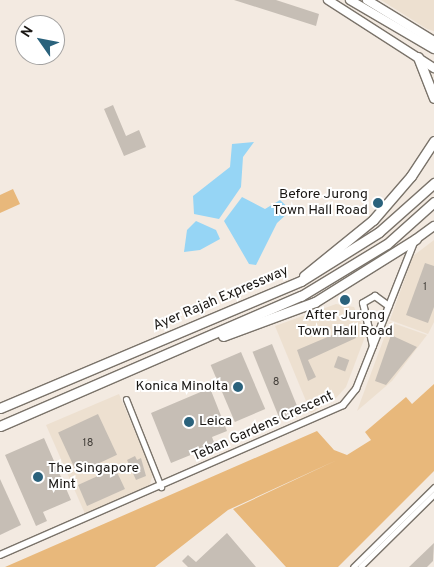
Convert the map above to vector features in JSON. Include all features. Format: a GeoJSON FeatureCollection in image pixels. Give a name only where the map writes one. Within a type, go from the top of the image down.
{"type":"FeatureCollection","features":[{"type":"Feature","properties":{"kind":"highway"},"geometry":{"type":"LineString","coordinates":[[418,57],[434,98]]}},
{"type":"Feature","properties":{"kind":"highway"},"geometry":{"type":"LineString","coordinates":[[301,280],[312,266],[373,220],[411,176],[434,141]]}},
{"type":"Feature","properties":{"kind":"highway","name":"Ayer Rajah Expressway"},"geometry":{"type":"LineString","coordinates":[[0,408],[301,280],[379,232],[434,183]]}},
{"type":"Feature","properties":{"kind":"highway","name":"Ayer Rajah Expressway"},"geometry":{"type":"LineString","coordinates":[[0,426],[182,349],[344,272],[387,244],[434,202]]}},
{"type":"Feature","properties":{"kind":"highway"},"geometry":{"type":"LineString","coordinates":[[182,349],[311,304],[416,239]]}},
{"type":"Feature","properties":{"kind":"main road"},"geometry":{"type":"LineString","coordinates":[[328,0],[434,68]]}},
{"type":"Feature","properties":{"kind":"main road"},"geometry":{"type":"LineString","coordinates":[[350,0],[434,49]]}},
{"type":"Feature","properties":{"kind":"main road"},"geometry":{"type":"LineString","coordinates":[[367,0],[434,41]]}},
{"type":"Feature","properties":{"kind":"main road"},"geometry":{"type":"LineString","coordinates":[[416,239],[434,226]]}},
{"type":"Feature","properties":{"kind":"street","name":"Teban Gardens Crescent"},"geometry":{"type":"LineString","coordinates":[[0,555],[336,410],[356,389],[416,239]]}},
{"type":"Feature","properties":{"kind":"street"},"geometry":{"type":"LineString","coordinates":[[373,348],[363,303],[376,296],[389,306]]}},
{"type":"Feature","properties":{"kind":"street"},"geometry":{"type":"LineString","coordinates":[[126,399],[160,487]]}},
{"type":"Feature","properties":{"kind":"street"},"geometry":{"type":"LineString","coordinates":[[360,567],[365,559],[434,487]]}},
{"type":"Feature","properties":{"kind":"street"},"geometry":{"type":"LineString","coordinates":[[352,567],[365,559],[434,494]]}},
{"type":"Feature","properties":{"kind":"shaded area"},"geometry":{"type":"Polygon","coordinates":[[[381,0],[434,0],[434,31],[427,29],[381,0]]]}},
{"type":"Feature","properties":{"kind":"shaded area"},"geometry":{"type":"Polygon","coordinates":[[[13,189],[20,204],[0,213],[0,195],[13,189]]]}},
{"type":"Feature","properties":{"kind":"shaded area"},"geometry":{"type":"Polygon","coordinates":[[[434,240],[434,322],[428,334],[390,320],[413,256],[434,240]]]}},
{"type":"Feature","properties":{"kind":"shaded area"},"geometry":{"type":"Polygon","coordinates":[[[336,304],[354,307],[366,334],[346,387],[336,398],[311,413],[275,326],[336,304]]]}},
{"type":"Feature","properties":{"kind":"shaded area"},"geometry":{"type":"Polygon","coordinates":[[[390,322],[427,335],[392,381],[357,411],[390,322]]]}},
{"type":"Feature","properties":{"kind":"shaded area"},"geometry":{"type":"Polygon","coordinates":[[[434,384],[434,471],[338,567],[286,567],[233,509],[337,460],[228,510],[155,567],[5,567],[317,431],[334,450],[347,455],[371,440],[365,432],[406,397],[412,404],[434,384]]]}},
{"type":"Feature","properties":{"kind":"shaded area"},"geometry":{"type":"Polygon","coordinates":[[[119,394],[153,474],[149,487],[86,516],[46,425],[119,394]]]}},
{"type":"Feature","properties":{"kind":"water"},"geometry":{"type":"Polygon","coordinates":[[[254,142],[243,157],[241,187],[219,219],[194,214],[193,196],[230,167],[232,144],[254,142]]]}},
{"type":"Feature","properties":{"kind":"water"},"geometry":{"type":"Polygon","coordinates":[[[242,197],[265,209],[280,200],[291,210],[277,223],[256,265],[249,264],[224,221],[242,197]]]}},
{"type":"Feature","properties":{"kind":"water"},"geometry":{"type":"Polygon","coordinates":[[[196,221],[216,230],[220,239],[200,250],[184,252],[187,230],[196,221]]]}},
{"type":"Feature","properties":{"kind":"building"},"geometry":{"type":"Polygon","coordinates":[[[234,0],[276,0],[319,14],[316,26],[234,0]]]}},
{"type":"Feature","properties":{"kind":"building"},"geometry":{"type":"Polygon","coordinates":[[[113,105],[126,136],[139,130],[146,147],[124,156],[104,109],[113,105]]]}},
{"type":"Feature","properties":{"kind":"building"},"geometry":{"type":"Polygon","coordinates":[[[425,263],[434,266],[434,307],[428,323],[406,315],[425,263]]]}},
{"type":"Feature","properties":{"kind":"building"},"geometry":{"type":"Polygon","coordinates":[[[351,327],[356,338],[308,360],[316,377],[308,381],[297,350],[351,327]]]}},
{"type":"Feature","properties":{"kind":"building"},"geometry":{"type":"Polygon","coordinates":[[[391,335],[417,347],[386,385],[375,381],[391,335]]]}},
{"type":"Feature","properties":{"kind":"building"},"geometry":{"type":"Polygon","coordinates":[[[272,344],[299,412],[280,420],[253,352],[272,344]]]}},
{"type":"Feature","properties":{"kind":"building","name":"Konica Minolta"},"geometry":{"type":"Polygon","coordinates":[[[241,352],[265,409],[235,422],[211,365],[241,352]]]}},
{"type":"Feature","properties":{"kind":"building"},"geometry":{"type":"Polygon","coordinates":[[[338,356],[349,360],[345,371],[334,367],[338,356]]]}},
{"type":"Feature","properties":{"kind":"building","name":"Leica"},"geometry":{"type":"Polygon","coordinates":[[[210,388],[227,431],[212,437],[215,445],[171,463],[151,413],[210,388]]]}},
{"type":"Feature","properties":{"kind":"building"},"geometry":{"type":"Polygon","coordinates":[[[98,414],[117,455],[77,473],[58,433],[98,414]]]}},
{"type":"Feature","properties":{"kind":"building","name":"The Singapore Mint"},"geometry":{"type":"Polygon","coordinates":[[[44,438],[71,500],[43,512],[47,521],[36,526],[5,455],[44,438]]]}},
{"type":"Feature","properties":{"kind":"building"},"geometry":{"type":"Polygon","coordinates":[[[135,456],[137,460],[141,458],[146,476],[136,480],[127,460],[135,456]]]}},
{"type":"Feature","properties":{"kind":"building"},"geometry":{"type":"Polygon","coordinates":[[[111,470],[116,470],[125,489],[87,506],[78,485],[111,470]]]}},
{"type":"Feature","properties":{"kind":"building"},"geometry":{"type":"Polygon","coordinates":[[[0,479],[21,525],[0,535],[0,479]]]}},
{"type":"Feature","properties":{"kind":"building"},"geometry":{"type":"Polygon","coordinates":[[[227,533],[256,567],[188,567],[182,561],[188,555],[196,562],[227,533]]]}},
{"type":"Feature","properties":{"kind":"building"},"geometry":{"type":"Polygon","coordinates":[[[434,543],[433,561],[427,567],[409,567],[434,543]]]}},
{"type":"Feature","properties":{"kind":"place","name":"Before Jurong Town Hall Road"},"geometry":{"type":"Point","coordinates":[378,203]}},
{"type":"Feature","properties":{"kind":"place","name":"After Jurong Town Hall Road"},"geometry":{"type":"Point","coordinates":[345,300]}},
{"type":"Feature","properties":{"kind":"place","name":"Konica Minolta"},"geometry":{"type":"Point","coordinates":[238,387]}},
{"type":"Feature","properties":{"kind":"place","name":"Leica"},"geometry":{"type":"Point","coordinates":[189,422]}},
{"type":"Feature","properties":{"kind":"place","name":"The Singapore Mint"},"geometry":{"type":"Point","coordinates":[38,477]}}]}
